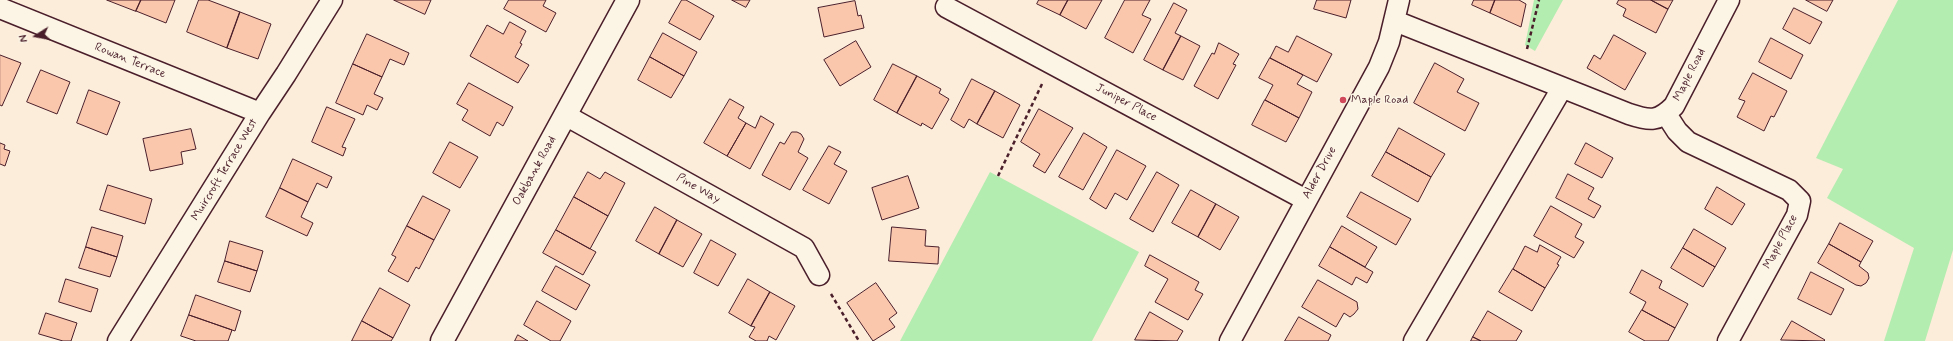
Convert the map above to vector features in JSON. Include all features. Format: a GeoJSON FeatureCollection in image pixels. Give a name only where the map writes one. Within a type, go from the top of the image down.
{"type":"FeatureCollection","features":[{"type":"Feature","properties":{"kind":"street","name":"Muircroft Terrace West"},"geometry":{"type":"LineString","coordinates":[[118,341],[332,0]]}},
{"type":"Feature","properties":{"kind":"street","name":"Oakbank Road"},"geometry":{"type":"LineString","coordinates":[[442,341],[628,0]]}},
{"type":"Feature","properties":{"kind":"street","name":"Alder Drive"},"geometry":{"type":"LineString","coordinates":[[1230,341],[1379,67],[1395,21],[1399,0]]}},
{"type":"Feature","properties":{"kind":"street","name":"Maple Road"},"geometry":{"type":"LineString","coordinates":[[1395,21],[1562,88],[1640,118],[1651,120],[1666,114],[1674,106],[1729,0]]}},
{"type":"Feature","properties":{"kind":"street","name":"Juniper Place"},"geometry":{"type":"LineString","coordinates":[[946,7],[1306,200]]}},
{"type":"Feature","properties":{"kind":"street","name":"Rowan Terrace"},"geometry":{"type":"LineString","coordinates":[[0,8],[260,113]]}},
{"type":"Feature","properties":{"kind":"street"},"geometry":{"type":"LineString","coordinates":[[1414,341],[1562,88]]}},
{"type":"Feature","properties":{"kind":"street","name":"Maple Place"},"geometry":{"type":"LineString","coordinates":[[1666,114],[1677,131],[1688,142],[1789,190],[1800,201],[1797,215],[1728,341]]}},
{"type":"Feature","properties":{"kind":"street","name":"Pine Way"},"geometry":{"type":"LineString","coordinates":[[566,115],[804,248],[820,274]]}},
{"type":"Feature","properties":{"kind":"path"},"geometry":{"type":"LineString","coordinates":[[1521,71],[1539,0]]}},
{"type":"Feature","properties":{"kind":"path"},"geometry":{"type":"LineString","coordinates":[[998,176],[1051,63]]}},
{"type":"Feature","properties":{"kind":"path"},"geometry":{"type":"LineString","coordinates":[[820,274],[859,341]]}},
{"type":"Feature","properties":{"kind":"green space"},"geometry":{"type":"Polygon","coordinates":[[[1534,0],[1563,0],[1535,51],[1525,45],[1534,0]]]}},
{"type":"Feature","properties":{"kind":"green space"},"geometry":{"type":"Polygon","coordinates":[[[1898,0],[1953,0],[1953,250],[1925,341],[1884,341],[1914,248],[1827,198],[1843,169],[1816,158],[1898,0]]]}},
{"type":"Feature","properties":{"kind":"green space"},"geometry":{"type":"Polygon","coordinates":[[[990,172],[1139,252],[1092,341],[900,341],[990,172]]]}},
{"type":"Feature","properties":{"kind":"building"},"geometry":{"type":"Polygon","coordinates":[[[107,0],[141,0],[136,11],[107,0]]]}},
{"type":"Feature","properties":{"kind":"building"},"geometry":{"type":"Polygon","coordinates":[[[141,0],[175,0],[166,23],[136,11],[141,0]]]}},
{"type":"Feature","properties":{"kind":"building"},"geometry":{"type":"Polygon","coordinates":[[[199,0],[208,0],[240,12],[227,48],[187,32],[199,0]]]}},
{"type":"Feature","properties":{"kind":"building"},"geometry":{"type":"Polygon","coordinates":[[[394,0],[431,0],[425,14],[394,0]]]}},
{"type":"Feature","properties":{"kind":"building"},"geometry":{"type":"Polygon","coordinates":[[[509,0],[546,0],[543,6],[556,13],[546,32],[504,9],[509,0]]]}},
{"type":"Feature","properties":{"kind":"building"},"geometry":{"type":"Polygon","coordinates":[[[682,0],[686,0],[714,16],[700,40],[669,23],[682,0]]]}},
{"type":"Feature","properties":{"kind":"building"},"geometry":{"type":"Polygon","coordinates":[[[732,0],[750,0],[746,7],[732,0]]]}},
{"type":"Feature","properties":{"kind":"building"},"geometry":{"type":"Polygon","coordinates":[[[1039,0],[1068,0],[1060,15],[1037,4],[1039,0]]]}},
{"type":"Feature","properties":{"kind":"building"},"geometry":{"type":"Polygon","coordinates":[[[1068,0],[1102,0],[1086,29],[1060,15],[1068,0]]]}},
{"type":"Feature","properties":{"kind":"building"},"geometry":{"type":"Polygon","coordinates":[[[1125,0],[1150,0],[1142,15],[1151,19],[1133,53],[1105,38],[1125,0]]]}},
{"type":"Feature","properties":{"kind":"building"},"geometry":{"type":"Polygon","coordinates":[[[1317,0],[1351,0],[1346,18],[1314,9],[1317,0]]]}},
{"type":"Feature","properties":{"kind":"building"},"geometry":{"type":"Polygon","coordinates":[[[1474,0],[1495,0],[1490,13],[1472,5],[1474,0]]]}},
{"type":"Feature","properties":{"kind":"building"},"geometry":{"type":"Polygon","coordinates":[[[1495,0],[1519,0],[1526,4],[1521,27],[1490,13],[1495,0]]]}},
{"type":"Feature","properties":{"kind":"building"},"geometry":{"type":"Polygon","coordinates":[[[1619,0],[1651,0],[1668,9],[1656,33],[1623,16],[1626,9],[1617,4],[1619,0]]]}},
{"type":"Feature","properties":{"kind":"building"},"geometry":{"type":"Polygon","coordinates":[[[1651,0],[1673,0],[1668,9],[1651,0]]]}},
{"type":"Feature","properties":{"kind":"building"},"geometry":{"type":"Polygon","coordinates":[[[1806,0],[1833,0],[1827,11],[1806,0]]]}},
{"type":"Feature","properties":{"kind":"building"},"geometry":{"type":"Polygon","coordinates":[[[855,1],[858,16],[861,15],[864,28],[824,37],[818,8],[855,1]]]}},
{"type":"Feature","properties":{"kind":"building"},"geometry":{"type":"Polygon","coordinates":[[[1174,3],[1187,10],[1175,33],[1181,36],[1163,70],[1144,60],[1174,3]]]}},
{"type":"Feature","properties":{"kind":"building"},"geometry":{"type":"Polygon","coordinates":[[[1794,8],[1822,22],[1810,44],[1783,29],[1794,8]]]}},
{"type":"Feature","properties":{"kind":"building"},"geometry":{"type":"Polygon","coordinates":[[[240,12],[271,24],[258,59],[227,48],[240,12]]]}},
{"type":"Feature","properties":{"kind":"building"},"geometry":{"type":"Polygon","coordinates":[[[510,22],[526,31],[520,43],[522,44],[515,57],[529,65],[518,83],[470,56],[487,25],[503,34],[510,22]]]}},
{"type":"Feature","properties":{"kind":"building"},"geometry":{"type":"Polygon","coordinates":[[[663,33],[697,52],[684,76],[650,57],[663,33]]]}},
{"type":"Feature","properties":{"kind":"building"},"geometry":{"type":"Polygon","coordinates":[[[367,34],[409,53],[404,65],[390,59],[382,77],[353,64],[367,34]]]}},
{"type":"Feature","properties":{"kind":"building"},"geometry":{"type":"Polygon","coordinates":[[[1614,35],[1646,53],[1625,90],[1587,68],[1594,55],[1600,59],[1614,35]]]}},
{"type":"Feature","properties":{"kind":"building"},"geometry":{"type":"Polygon","coordinates":[[[1181,36],[1200,46],[1183,80],[1163,70],[1181,36]]]}},
{"type":"Feature","properties":{"kind":"building"},"geometry":{"type":"Polygon","coordinates":[[[1297,36],[1332,54],[1317,82],[1270,58],[1276,46],[1288,52],[1297,36]]]}},
{"type":"Feature","properties":{"kind":"building"},"geometry":{"type":"Polygon","coordinates":[[[1771,38],[1803,55],[1791,79],[1759,62],[1771,38]]]}},
{"type":"Feature","properties":{"kind":"building"},"geometry":{"type":"Polygon","coordinates":[[[856,41],[871,67],[840,86],[824,60],[856,41]]]}},
{"type":"Feature","properties":{"kind":"building"},"geometry":{"type":"Polygon","coordinates":[[[1219,43],[1239,54],[1233,64],[1236,65],[1218,99],[1194,86],[1212,53],[1214,54],[1219,43]]]}},
{"type":"Feature","properties":{"kind":"building"},"geometry":{"type":"Polygon","coordinates":[[[0,55],[21,63],[2,106],[0,105],[0,55]]]}},
{"type":"Feature","properties":{"kind":"building"},"geometry":{"type":"Polygon","coordinates":[[[650,57],[684,76],[671,98],[638,80],[650,57]]]}},
{"type":"Feature","properties":{"kind":"building"},"geometry":{"type":"Polygon","coordinates":[[[1270,58],[1303,75],[1297,84],[1312,92],[1299,118],[1265,100],[1273,85],[1259,78],[1270,58]]]}},
{"type":"Feature","properties":{"kind":"building"},"geometry":{"type":"Polygon","coordinates":[[[1435,63],[1464,79],[1457,92],[1479,103],[1465,131],[1414,103],[1435,63]]]}},
{"type":"Feature","properties":{"kind":"building"},"geometry":{"type":"Polygon","coordinates":[[[353,64],[382,77],[374,94],[383,98],[377,110],[367,105],[363,115],[336,103],[353,64]]]}},
{"type":"Feature","properties":{"kind":"building"},"geometry":{"type":"Polygon","coordinates":[[[893,64],[917,76],[897,113],[874,100],[893,64]]]}},
{"type":"Feature","properties":{"kind":"building"},"geometry":{"type":"Polygon","coordinates":[[[41,70],[70,82],[57,114],[27,102],[41,70]]]}},
{"type":"Feature","properties":{"kind":"building"},"geometry":{"type":"Polygon","coordinates":[[[1753,73],[1787,91],[1774,117],[1771,116],[1764,131],[1737,117],[1745,101],[1739,99],[1753,73]]]}},
{"type":"Feature","properties":{"kind":"building"},"geometry":{"type":"Polygon","coordinates":[[[917,76],[941,89],[939,93],[949,99],[932,129],[922,123],[921,126],[897,113],[917,76]]]}},
{"type":"Feature","properties":{"kind":"building"},"geometry":{"type":"Polygon","coordinates":[[[972,79],[995,91],[977,124],[969,119],[964,128],[951,120],[972,79]]]}},
{"type":"Feature","properties":{"kind":"building"},"geometry":{"type":"Polygon","coordinates":[[[469,83],[513,107],[503,126],[497,122],[490,136],[462,120],[468,110],[457,104],[469,83]]]}},
{"type":"Feature","properties":{"kind":"building"},"geometry":{"type":"Polygon","coordinates":[[[89,90],[120,102],[107,135],[77,123],[89,90]]]}},
{"type":"Feature","properties":{"kind":"building"},"geometry":{"type":"Polygon","coordinates":[[[995,91],[1020,105],[1003,138],[977,124],[995,91]]]}},
{"type":"Feature","properties":{"kind":"building"},"geometry":{"type":"Polygon","coordinates":[[[730,99],[744,107],[738,118],[746,123],[727,156],[704,143],[730,99]]]}},
{"type":"Feature","properties":{"kind":"building"},"geometry":{"type":"Polygon","coordinates":[[[1265,100],[1299,118],[1286,142],[1252,125],[1265,100]]]}},
{"type":"Feature","properties":{"kind":"building"},"geometry":{"type":"Polygon","coordinates":[[[327,107],[355,119],[342,147],[346,148],[343,156],[312,142],[327,107]]]}},
{"type":"Feature","properties":{"kind":"building"},"geometry":{"type":"Polygon","coordinates":[[[1039,109],[1073,128],[1045,173],[1033,166],[1040,154],[1021,142],[1039,109]]]}},
{"type":"Feature","properties":{"kind":"building"},"geometry":{"type":"Polygon","coordinates":[[[761,116],[774,124],[750,169],[727,156],[746,123],[755,128],[761,116]]]}},
{"type":"Feature","properties":{"kind":"building"},"geometry":{"type":"Polygon","coordinates":[[[1399,128],[1445,154],[1431,177],[1386,152],[1399,128]]]}},
{"type":"Feature","properties":{"kind":"building"},"geometry":{"type":"Polygon","coordinates":[[[191,129],[196,149],[181,152],[183,164],[150,171],[143,139],[191,129]]]}},
{"type":"Feature","properties":{"kind":"building"},"geometry":{"type":"Polygon","coordinates":[[[792,132],[801,134],[804,139],[798,152],[808,158],[790,190],[762,175],[780,142],[784,144],[792,132]]]}},
{"type":"Feature","properties":{"kind":"building"},"geometry":{"type":"Polygon","coordinates":[[[1084,133],[1107,147],[1083,190],[1059,177],[1084,133]]]}},
{"type":"Feature","properties":{"kind":"building"},"geometry":{"type":"Polygon","coordinates":[[[450,142],[478,157],[460,188],[433,173],[450,142]]]}},
{"type":"Feature","properties":{"kind":"building"},"geometry":{"type":"Polygon","coordinates":[[[0,143],[5,145],[4,149],[10,151],[5,166],[0,164],[0,143]]]}},
{"type":"Feature","properties":{"kind":"building"},"geometry":{"type":"Polygon","coordinates":[[[1586,143],[1613,158],[1602,178],[1575,164],[1586,143]]]}},
{"type":"Feature","properties":{"kind":"building"},"geometry":{"type":"Polygon","coordinates":[[[829,146],[841,152],[834,164],[847,171],[829,204],[803,190],[829,146]]]}},
{"type":"Feature","properties":{"kind":"building"},"geometry":{"type":"Polygon","coordinates":[[[1117,150],[1146,166],[1127,200],[1115,193],[1106,209],[1090,199],[1117,150]]]}},
{"type":"Feature","properties":{"kind":"building"},"geometry":{"type":"Polygon","coordinates":[[[1386,152],[1431,177],[1418,202],[1372,176],[1386,152]]]}},
{"type":"Feature","properties":{"kind":"building"},"geometry":{"type":"Polygon","coordinates":[[[293,159],[332,177],[327,188],[317,183],[308,202],[280,188],[293,159]]]}},
{"type":"Feature","properties":{"kind":"building"},"geometry":{"type":"Polygon","coordinates":[[[588,172],[600,179],[605,172],[625,183],[608,216],[574,197],[588,172]]]}},
{"type":"Feature","properties":{"kind":"building"},"geometry":{"type":"Polygon","coordinates":[[[1157,172],[1179,185],[1153,232],[1130,219],[1157,172]]]}},
{"type":"Feature","properties":{"kind":"building"},"geometry":{"type":"Polygon","coordinates":[[[1568,174],[1594,188],[1588,199],[1601,206],[1594,218],[1556,198],[1568,174]]]}},
{"type":"Feature","properties":{"kind":"building"},"geometry":{"type":"Polygon","coordinates":[[[908,176],[919,208],[882,220],[872,188],[908,176]]]}},
{"type":"Feature","properties":{"kind":"building"},"geometry":{"type":"Polygon","coordinates":[[[108,185],[152,199],[145,224],[100,210],[108,185]]]}},
{"type":"Feature","properties":{"kind":"building"},"geometry":{"type":"Polygon","coordinates":[[[1717,187],[1745,204],[1732,225],[1705,209],[1717,187]]]}},
{"type":"Feature","properties":{"kind":"building"},"geometry":{"type":"Polygon","coordinates":[[[280,188],[308,202],[301,217],[313,223],[307,236],[266,217],[280,188]]]}},
{"type":"Feature","properties":{"kind":"building"},"geometry":{"type":"Polygon","coordinates":[[[1191,190],[1216,204],[1198,237],[1172,223],[1191,190]]]}},
{"type":"Feature","properties":{"kind":"building"},"geometry":{"type":"Polygon","coordinates":[[[1361,192],[1411,219],[1396,245],[1347,217],[1361,192]]]}},
{"type":"Feature","properties":{"kind":"building"},"geometry":{"type":"Polygon","coordinates":[[[423,196],[450,210],[434,240],[407,226],[423,196]]]}},
{"type":"Feature","properties":{"kind":"building"},"geometry":{"type":"Polygon","coordinates":[[[574,197],[608,216],[590,249],[556,230],[574,197]]]}},
{"type":"Feature","properties":{"kind":"building"},"geometry":{"type":"Polygon","coordinates":[[[1216,204],[1239,217],[1220,250],[1198,237],[1216,204]]]}},
{"type":"Feature","properties":{"kind":"building"},"geometry":{"type":"Polygon","coordinates":[[[1551,206],[1582,224],[1575,237],[1584,242],[1574,258],[1534,236],[1551,206]]]}},
{"type":"Feature","properties":{"kind":"building"},"geometry":{"type":"Polygon","coordinates":[[[655,207],[677,220],[659,254],[636,241],[655,207]]]}},
{"type":"Feature","properties":{"kind":"building"},"geometry":{"type":"Polygon","coordinates":[[[677,220],[702,234],[683,267],[659,254],[677,220]]]}},
{"type":"Feature","properties":{"kind":"building"},"geometry":{"type":"Polygon","coordinates":[[[1840,223],[1873,241],[1861,262],[1829,244],[1840,223]]]}},
{"type":"Feature","properties":{"kind":"building"},"geometry":{"type":"Polygon","coordinates":[[[407,226],[434,240],[419,269],[416,267],[408,282],[388,271],[396,257],[392,255],[407,226]]]}},
{"type":"Feature","properties":{"kind":"building"},"geometry":{"type":"Polygon","coordinates":[[[1342,226],[1377,247],[1365,267],[1330,247],[1342,226]]]}},
{"type":"Feature","properties":{"kind":"building"},"geometry":{"type":"Polygon","coordinates":[[[92,227],[123,236],[117,257],[86,247],[92,227]]]}},
{"type":"Feature","properties":{"kind":"building"},"geometry":{"type":"Polygon","coordinates":[[[892,227],[926,230],[925,246],[939,247],[938,264],[889,261],[892,227]]]}},
{"type":"Feature","properties":{"kind":"building"},"geometry":{"type":"Polygon","coordinates":[[[1694,229],[1726,248],[1715,267],[1683,248],[1694,229]]]}},
{"type":"Feature","properties":{"kind":"building"},"geometry":{"type":"Polygon","coordinates":[[[556,230],[596,252],[583,275],[543,253],[556,230]]]}},
{"type":"Feature","properties":{"kind":"building"},"geometry":{"type":"Polygon","coordinates":[[[711,240],[736,254],[718,286],[694,273],[711,240]]]}},
{"type":"Feature","properties":{"kind":"building"},"geometry":{"type":"Polygon","coordinates":[[[230,241],[263,251],[257,271],[225,261],[230,241]]]}},
{"type":"Feature","properties":{"kind":"building"},"geometry":{"type":"Polygon","coordinates":[[[1829,244],[1861,262],[1859,266],[1868,273],[1869,278],[1866,283],[1861,286],[1856,285],[1818,263],[1829,244]]]}},
{"type":"Feature","properties":{"kind":"building"},"geometry":{"type":"Polygon","coordinates":[[[1540,245],[1561,257],[1557,264],[1559,265],[1545,288],[1513,269],[1525,246],[1537,252],[1540,245]]]}},
{"type":"Feature","properties":{"kind":"building"},"geometry":{"type":"Polygon","coordinates":[[[86,247],[117,257],[110,277],[79,268],[86,247]]]}},
{"type":"Feature","properties":{"kind":"building"},"geometry":{"type":"Polygon","coordinates":[[[1330,247],[1373,272],[1367,283],[1356,277],[1352,285],[1319,266],[1330,247]]]}},
{"type":"Feature","properties":{"kind":"building"},"geometry":{"type":"Polygon","coordinates":[[[1683,248],[1715,267],[1703,287],[1671,268],[1683,248]]]}},
{"type":"Feature","properties":{"kind":"building"},"geometry":{"type":"Polygon","coordinates":[[[1150,255],[1199,282],[1195,290],[1203,294],[1188,320],[1155,302],[1168,279],[1145,266],[1150,255]]]}},
{"type":"Feature","properties":{"kind":"building"},"geometry":{"type":"Polygon","coordinates":[[[225,261],[257,271],[250,292],[218,282],[225,261]]]}},
{"type":"Feature","properties":{"kind":"building"},"geometry":{"type":"Polygon","coordinates":[[[556,266],[590,285],[576,310],[542,291],[556,266]]]}},
{"type":"Feature","properties":{"kind":"building"},"geometry":{"type":"Polygon","coordinates":[[[1513,269],[1545,288],[1532,311],[1499,292],[1513,269]]]}},
{"type":"Feature","properties":{"kind":"building"},"geometry":{"type":"Polygon","coordinates":[[[1642,270],[1662,281],[1659,288],[1688,304],[1675,328],[1642,310],[1646,302],[1630,293],[1642,270]]]}},
{"type":"Feature","properties":{"kind":"building"},"geometry":{"type":"Polygon","coordinates":[[[1811,272],[1844,289],[1831,315],[1798,299],[1811,272]]]}},
{"type":"Feature","properties":{"kind":"building"},"geometry":{"type":"Polygon","coordinates":[[[66,279],[98,289],[91,312],[59,302],[66,279]]]}},
{"type":"Feature","properties":{"kind":"building"},"geometry":{"type":"Polygon","coordinates":[[[748,279],[770,292],[751,326],[729,313],[748,279]]]}},
{"type":"Feature","properties":{"kind":"building"},"geometry":{"type":"Polygon","coordinates":[[[1318,280],[1357,302],[1358,309],[1354,314],[1350,317],[1344,313],[1336,327],[1302,307],[1318,280]]]}},
{"type":"Feature","properties":{"kind":"building"},"geometry":{"type":"Polygon","coordinates":[[[876,283],[897,313],[889,319],[895,327],[873,341],[847,303],[876,283]]]}},
{"type":"Feature","properties":{"kind":"building"},"geometry":{"type":"Polygon","coordinates":[[[380,288],[410,305],[393,338],[362,321],[380,288]]]}},
{"type":"Feature","properties":{"kind":"building"},"geometry":{"type":"Polygon","coordinates":[[[770,292],[795,306],[776,340],[769,336],[767,341],[756,341],[749,337],[755,327],[751,326],[770,292]]]}},
{"type":"Feature","properties":{"kind":"building"},"geometry":{"type":"Polygon","coordinates":[[[196,295],[241,311],[235,331],[189,315],[196,295]]]}},
{"type":"Feature","properties":{"kind":"building"},"geometry":{"type":"Polygon","coordinates":[[[537,301],[571,321],[560,341],[551,341],[524,325],[537,301]]]}},
{"type":"Feature","properties":{"kind":"building"},"geometry":{"type":"Polygon","coordinates":[[[1642,310],[1675,328],[1668,341],[1645,341],[1629,332],[1642,310]]]}},
{"type":"Feature","properties":{"kind":"building"},"geometry":{"type":"Polygon","coordinates":[[[1488,311],[1522,331],[1516,341],[1481,341],[1473,337],[1488,311]]]}},
{"type":"Feature","properties":{"kind":"building"},"geometry":{"type":"Polygon","coordinates":[[[1150,312],[1183,331],[1177,341],[1135,340],[1150,312]]]}},
{"type":"Feature","properties":{"kind":"building"},"geometry":{"type":"Polygon","coordinates":[[[46,313],[77,323],[71,341],[63,341],[39,334],[46,313]]]}},
{"type":"Feature","properties":{"kind":"building"},"geometry":{"type":"Polygon","coordinates":[[[189,315],[232,330],[228,341],[196,341],[181,336],[189,315]]]}},
{"type":"Feature","properties":{"kind":"building"},"geometry":{"type":"Polygon","coordinates":[[[1299,317],[1331,335],[1328,341],[1285,341],[1299,317]]]}},
{"type":"Feature","properties":{"kind":"building"},"geometry":{"type":"Polygon","coordinates":[[[362,321],[393,338],[391,341],[352,341],[362,321]]]}},
{"type":"Feature","properties":{"kind":"building"},"geometry":{"type":"Polygon","coordinates":[[[1792,321],[1825,340],[1781,340],[1792,321]]]}},
{"type":"Feature","properties":{"kind":"building"},"geometry":{"type":"Polygon","coordinates":[[[518,335],[528,341],[515,341],[518,335]]]}},
{"type":"Feature","properties":{"kind":"building"},"geometry":{"type":"Polygon","coordinates":[[[1473,337],[1481,341],[1471,341],[1473,337]]]}},
{"type":"Feature","properties":{"kind":"place","name":"Maple Road"},"geometry":{"type":"Point","coordinates":[1343,100]}}]}
